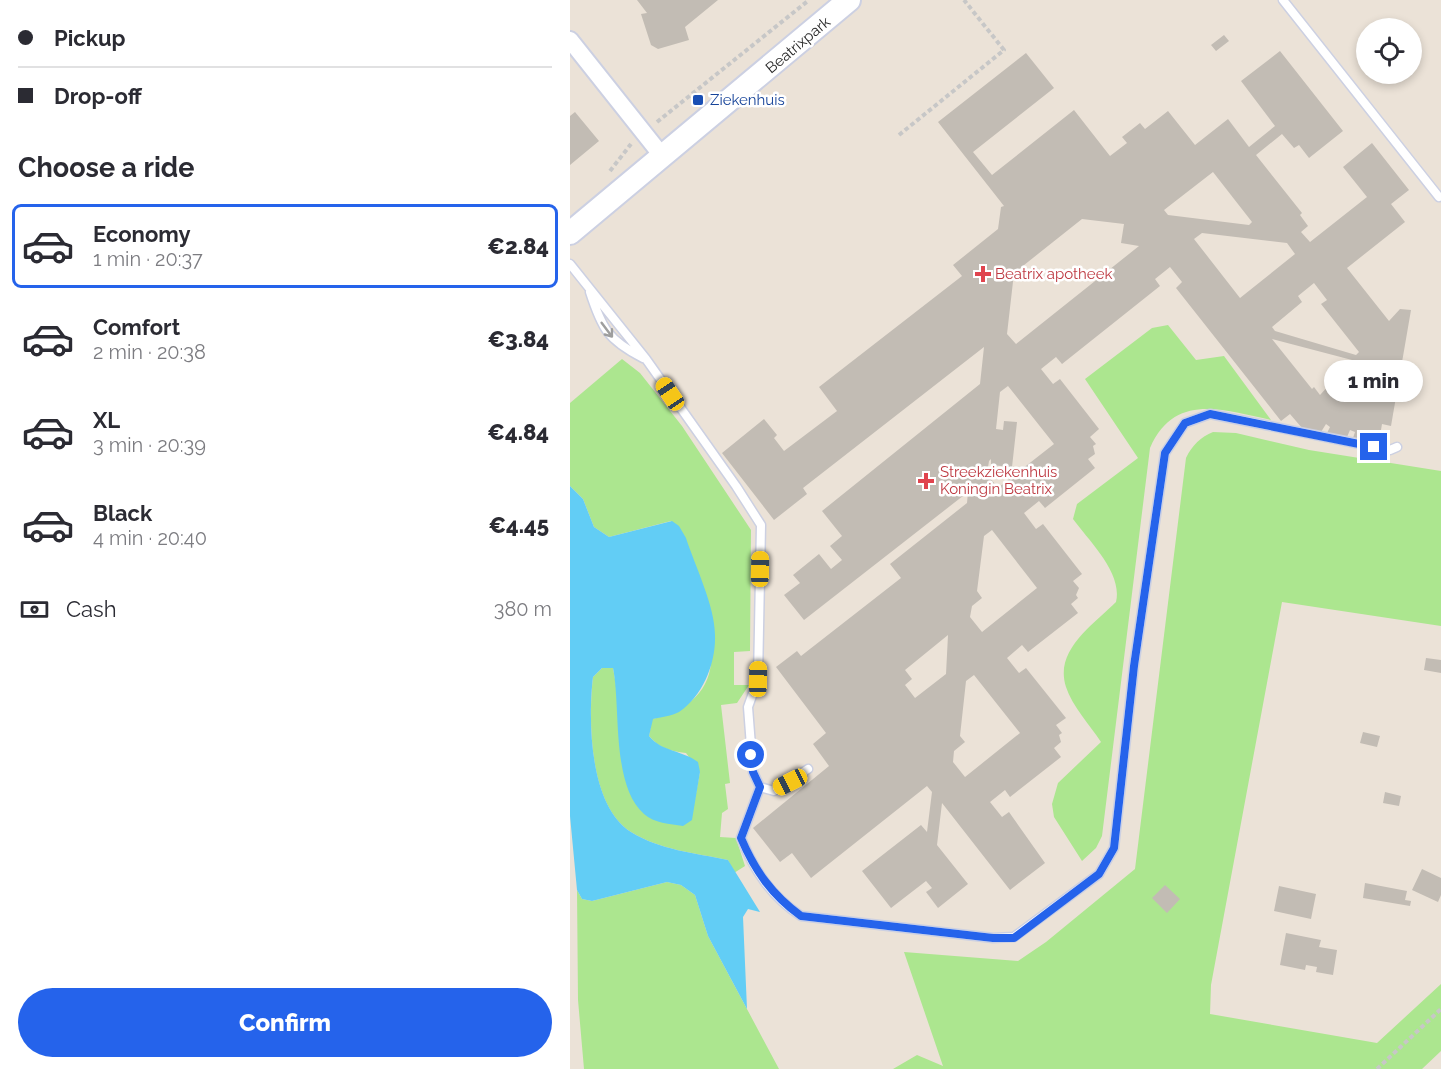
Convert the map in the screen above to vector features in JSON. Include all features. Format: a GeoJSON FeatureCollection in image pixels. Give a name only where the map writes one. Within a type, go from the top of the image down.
{"type":"FeatureCollection","features":[{"type":"Feature","properties":{"kind":"street","name":"Beatrixpark"},"geometry":{"type":"LineString","coordinates":[[570,233],[849,0]]}},
{"type":"Feature","properties":{"kind":"street"},"geometry":{"type":"LineString","coordinates":[[570,40],[663,157]]}},
{"type":"Feature","properties":{"kind":"lane"},"geometry":{"type":"LineString","coordinates":[[1283,0],[1439,197]]}},
{"type":"Feature","properties":{"kind":"lane"},"geometry":{"type":"LineString","coordinates":[[570,264],[646,359],[761,525],[758,679],[748,707],[753,772],[760,787],[741,838],[752,865],[780,901],[801,916],[983,937],[1014,938],[1099,874],[1114,848],[1134,666],[1165,453],[1185,423],[1210,414],[1342,442],[1390,450],[1397,447]]}},
{"type":"Feature","properties":{"kind":"lane"},"geometry":{"type":"LineString","coordinates":[[588,286],[599,320],[614,340],[618,345],[646,359]]}},
{"type":"Feature","properties":{"kind":"lane"},"geometry":{"type":"LineString","coordinates":[[760,787],[774,790],[808,769]]}},
{"type":"Feature","properties":{"kind":"path","name":"Beatrixpark"},"geometry":{"type":"LineString","coordinates":[[608,173],[623,151],[809,0]]}},
{"type":"Feature","properties":{"kind":"path"},"geometry":{"type":"LineString","coordinates":[[899,135],[1004,50],[964,0]]}},
{"type":"Feature","properties":{"kind":"path"},"geometry":{"type":"LineString","coordinates":[[1377,1069],[1441,1009]]}},
{"type":"Feature","properties":{"kind":"green space"},"geometry":{"type":"Polygon","coordinates":[[[1168,325],[1196,360],[1224,356],[1271,420],[1218,410],[1202,409],[1187,412],[1173,419],[1160,430],[1150,448],[1102,836],[1096,848],[1082,861],[1054,817],[1052,804],[1058,783],[1101,742],[1072,701],[1064,674],[1070,650],[1087,629],[1116,602],[1117,591],[1110,569],[1073,519],[1077,504],[1138,458],[1085,379],[1152,328],[1168,325]]]}},
{"type":"Feature","properties":{"kind":"green space"},"geometry":{"type":"Polygon","coordinates":[[[622,359],[640,373],[682,426],[751,530],[750,651],[734,652],[734,685],[749,685],[737,703],[721,705],[730,783],[725,784],[728,809],[722,813],[720,837],[736,838],[745,866],[734,873],[728,860],[666,847],[631,832],[617,820],[607,803],[594,761],[591,716],[593,677],[602,668],[613,668],[616,685],[691,820],[700,772],[686,753],[665,748],[649,736],[652,719],[673,712],[692,701],[705,684],[709,674],[711,655],[709,642],[696,572],[689,551],[671,521],[609,537],[594,527],[583,499],[570,486],[570,403],[622,359]]]}},
{"type":"Feature","properties":{"kind":"green space"},"geometry":{"type":"Polygon","coordinates":[[[1213,432],[1236,433],[1309,450],[1441,471],[1441,626],[1282,602],[1211,985],[1210,1014],[1377,1043],[1441,984],[1441,1051],[1422,1069],[893,1069],[917,1055],[943,1066],[904,952],[1018,961],[1046,942],[1135,869],[1186,458],[1197,442],[1213,432]]]}},
{"type":"Feature","properties":{"kind":"green space"},"geometry":{"type":"Polygon","coordinates":[[[667,882],[681,885],[695,895],[708,936],[779,1069],[584,1069],[578,1000],[577,890],[582,899],[592,901],[667,882]]]}},
{"type":"Feature","properties":{"kind":"water"},"geometry":{"type":"Polygon","coordinates":[[[570,486],[583,499],[594,527],[609,537],[672,521],[679,526],[686,538],[704,586],[712,612],[715,635],[713,657],[706,678],[695,697],[679,712],[653,719],[649,736],[660,745],[698,762],[700,772],[692,820],[683,826],[657,821],[644,814],[634,801],[626,784],[622,765],[613,668],[602,668],[593,677],[591,715],[594,760],[599,783],[617,820],[631,832],[654,843],[728,860],[760,912],[748,909],[743,917],[747,1009],[708,936],[695,895],[681,885],[667,882],[592,901],[582,899],[577,890],[570,816],[570,486]]]}},
{"type":"Feature","properties":{"kind":"building"},"geometry":{"type":"Polygon","coordinates":[[[637,0],[718,0],[685,27],[689,40],[658,49],[651,45],[641,14],[647,13],[637,0]]]}},
{"type":"Feature","properties":{"kind":"building"},"geometry":{"type":"Polygon","coordinates":[[[1224,35],[1229,41],[1216,51],[1211,45],[1224,35]]]}},
{"type":"Feature","properties":{"kind":"building","name":"Streekziekenhuis Koningin Beatrix"},"geometry":{"type":"Polygon","coordinates":[[[1280,51],[1343,131],[1309,158],[1299,145],[1294,148],[1282,134],[1256,155],[1302,213],[1300,215],[1308,226],[1301,232],[1310,242],[1367,197],[1343,167],[1372,143],[1409,190],[1391,204],[1405,222],[1347,268],[1389,321],[1400,309],[1411,310],[1391,426],[1382,424],[1379,442],[1353,438],[1355,432],[1350,430],[1347,437],[1327,433],[1330,427],[1326,424],[1321,432],[1302,428],[1290,414],[1281,421],[1176,288],[1182,282],[1170,267],[1155,279],[1160,286],[1062,364],[1056,357],[1041,369],[1053,384],[1060,379],[1099,429],[1090,437],[1096,444],[1093,446],[1095,454],[1088,459],[1095,468],[1045,508],[1039,501],[1024,513],[1036,529],[1043,524],[1082,574],[1073,581],[1079,588],[1076,595],[1078,598],[1071,604],[1078,613],[1028,652],[1022,645],[1007,658],[1019,673],[1026,668],[1066,718],[1056,725],[1062,733],[1059,735],[1061,742],[1054,748],[1061,757],[1010,797],[1005,790],[990,802],[1002,817],[1009,812],[1045,863],[1010,890],[942,803],[937,845],[968,884],[938,908],[926,892],[932,888],[926,881],[891,908],[862,871],[921,825],[927,832],[932,792],[927,786],[811,878],[792,853],[780,862],[753,828],[829,766],[813,744],[826,733],[776,667],[797,651],[801,656],[901,578],[890,564],[967,503],[968,492],[804,620],[784,595],[800,583],[793,575],[819,554],[831,569],[842,560],[830,546],[842,536],[822,511],[980,384],[984,347],[803,488],[807,494],[774,520],[722,453],[764,419],[777,435],[774,438],[784,451],[837,411],[819,387],[962,276],[953,265],[998,229],[1001,207],[1004,206],[938,122],[1026,53],[1054,88],[973,152],[992,175],[1074,110],[1110,156],[1127,143],[1122,137],[1140,123],[1145,129],[1168,111],[1195,145],[1228,119],[1249,147],[1275,126],[1241,81],[1280,51]],[[1213,172],[1164,210],[1168,215],[1249,225],[1252,222],[1213,172]],[[1082,219],[1014,273],[1007,334],[1016,344],[1139,246],[1121,243],[1124,224],[1082,219]],[[1202,233],[1194,239],[1240,298],[1295,254],[1287,243],[1202,233]],[[1314,283],[1298,296],[1302,302],[1272,327],[1275,331],[1356,355],[1359,352],[1321,304],[1327,300],[1314,283]],[[1272,339],[1312,389],[1314,387],[1320,395],[1352,360],[1272,339]],[[1008,386],[1000,392],[996,429],[1003,430],[1004,421],[1017,422],[1012,467],[991,465],[991,459],[989,461],[987,474],[998,488],[1054,444],[1008,386]],[[992,530],[984,536],[977,591],[982,598],[972,606],[970,617],[982,632],[1037,588],[992,530]],[[948,635],[905,670],[912,679],[905,685],[915,698],[946,674],[948,635]],[[974,675],[966,681],[960,736],[965,742],[954,751],[953,762],[965,777],[1020,733],[974,675]]]}},
{"type":"Feature","properties":{"kind":"building"},"geometry":{"type":"Polygon","coordinates":[[[575,112],[599,141],[570,165],[570,116],[575,112]]]}},
{"type":"Feature","properties":{"kind":"building"},"geometry":{"type":"Polygon","coordinates":[[[1426,658],[1441,660],[1441,673],[1424,670],[1426,658]]]}},
{"type":"Feature","properties":{"kind":"building"},"geometry":{"type":"Polygon","coordinates":[[[1363,732],[1380,736],[1377,747],[1360,743],[1363,732]]]}},
{"type":"Feature","properties":{"kind":"building"},"geometry":{"type":"Polygon","coordinates":[[[1385,792],[1401,796],[1399,806],[1383,803],[1385,792]]]}},
{"type":"Feature","properties":{"kind":"building"},"geometry":{"type":"Polygon","coordinates":[[[1422,869],[1441,878],[1441,895],[1438,902],[1412,890],[1422,869]]]}},
{"type":"Feature","properties":{"kind":"building"},"geometry":{"type":"Polygon","coordinates":[[[1365,883],[1407,891],[1405,900],[1411,901],[1410,906],[1363,898],[1365,883]]]}},
{"type":"Feature","properties":{"kind":"building"},"geometry":{"type":"Polygon","coordinates":[[[1165,885],[1180,899],[1167,913],[1152,898],[1165,885]]]}},
{"type":"Feature","properties":{"kind":"building"},"geometry":{"type":"Polygon","coordinates":[[[1279,886],[1316,894],[1311,919],[1274,911],[1279,886]]]}},
{"type":"Feature","properties":{"kind":"building"},"geometry":{"type":"Polygon","coordinates":[[[1286,933],[1321,940],[1319,947],[1337,950],[1333,975],[1316,972],[1317,967],[1306,965],[1305,970],[1280,965],[1286,933]]]}},
{"type":"Feature","properties":{"kind":"place","name":"Ziekenhuis"},"geometry":{"type":"Point","coordinates":[698,100]}},
{"type":"Feature","properties":{"kind":"place","name":"Beatrix apotheek"},"geometry":{"type":"Point","coordinates":[983,274]}},
{"type":"Feature","properties":{"kind":"place","name":"Streekziekenhuis Koningin Beatrix"},"geometry":{"type":"Point","coordinates":[926,481]}},
{"type":"Feature","properties":{"kind":"route"},"geometry":{"type":"LineString","coordinates":[[751,755],[753,772],[760,787],[741,838],[752,865],[780,901],[801,916],[941,933],[1014,938],[1099,874],[1114,848],[1134,666],[1165,453],[1185,423],[1210,414],[1374,447]]}}]}
